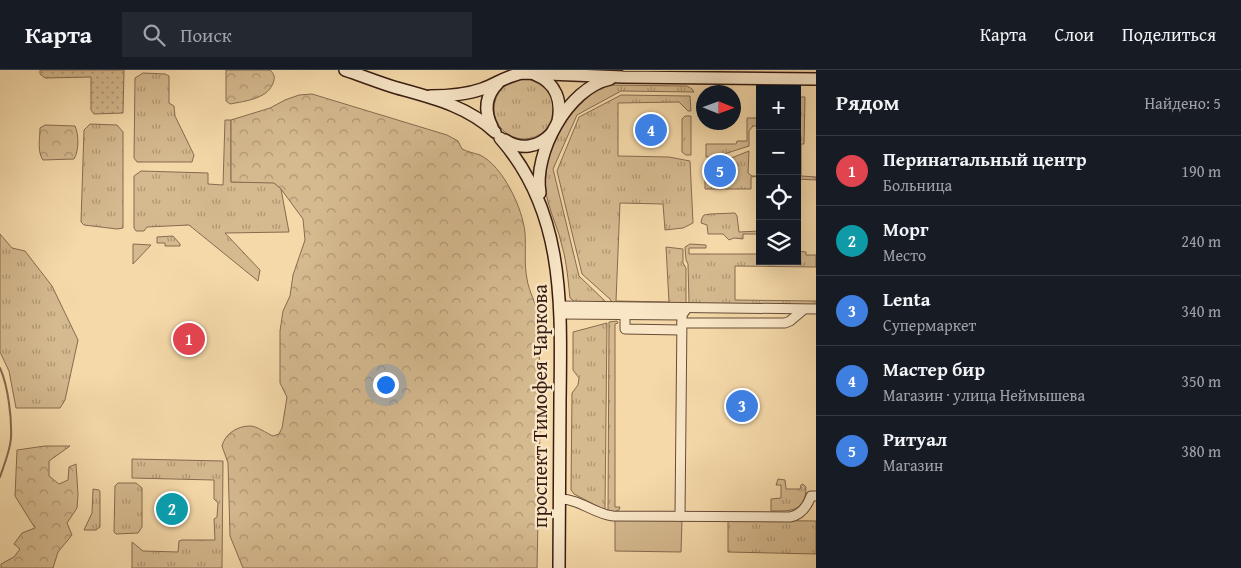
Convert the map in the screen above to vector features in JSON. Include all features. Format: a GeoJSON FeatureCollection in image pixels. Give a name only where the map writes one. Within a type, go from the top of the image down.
{"type":"FeatureCollection","features":[{"type":"Feature","properties":{"kind":"main road"},"geometry":{"type":"LineString","coordinates":[[346,70],[395,87],[430,96],[466,111],[482,121],[509,143],[524,147],[538,144],[546,139],[574,101],[590,87],[605,80],[623,77]]}},
{"type":"Feature","properties":{"kind":"main road"},"geometry":{"type":"LineString","coordinates":[[430,96],[464,94],[480,90],[517,74],[528,73],[623,77],[816,78]]}},
{"type":"Feature","properties":{"kind":"main road"},"geometry":{"type":"LineString","coordinates":[[528,73],[545,79],[554,90],[560,106],[555,127],[540,168],[539,188],[542,207]]}},
{"type":"Feature","properties":{"kind":"main road"},"geometry":{"type":"LineString","coordinates":[[498,135],[487,116],[487,100],[493,88],[504,79]]}},
{"type":"Feature","properties":{"kind":"main road","name":"проспект Тимофея Чаркова"},"geometry":{"type":"LineString","coordinates":[[498,135],[525,170],[542,207],[555,256],[560,310],[559,568]]}},
{"type":"Feature","properties":{"kind":"street"},"geometry":{"type":"LineString","coordinates":[[560,310],[683,316],[816,309]]}},
{"type":"Feature","properties":{"kind":"street"},"geometry":{"type":"LineString","coordinates":[[560,310],[785,323],[803,310]]}},
{"type":"Feature","properties":{"kind":"street"},"geometry":{"type":"LineString","coordinates":[[625,314],[625,329],[683,316]]}},
{"type":"Feature","properties":{"kind":"street"},"geometry":{"type":"LineString","coordinates":[[680,516],[683,316]]}},
{"type":"Feature","properties":{"kind":"street"},"geometry":{"type":"LineString","coordinates":[[560,499],[573,500],[607,515],[790,517],[801,513],[813,496]]}},
{"type":"Feature","properties":{"kind":"green space"},"geometry":{"type":"Polygon","coordinates":[[[40,70],[124,70],[123,113],[94,114],[91,110],[91,77],[45,78],[40,74],[40,70]]]}},
{"type":"Feature","properties":{"kind":"green space"},"geometry":{"type":"Polygon","coordinates":[[[226,70],[270,70],[274,75],[274,80],[268,91],[262,95],[230,104],[226,101],[226,70]]]}},
{"type":"Feature","properties":{"kind":"green space"},"geometry":{"type":"Polygon","coordinates":[[[143,73],[165,74],[169,76],[169,103],[174,106],[175,116],[194,155],[192,162],[137,162],[134,158],[135,78],[143,73]]]}},
{"type":"Feature","properties":{"kind":"green space"},"geometry":{"type":"Polygon","coordinates":[[[518,79],[530,79],[546,87],[552,97],[554,109],[552,121],[546,131],[530,139],[518,139],[502,131],[494,115],[494,103],[502,87],[518,79]]]}},
{"type":"Feature","properties":{"kind":"green space"},"geometry":{"type":"Polygon","coordinates":[[[606,85],[687,86],[694,92],[621,91],[577,115],[553,169],[579,276],[607,303],[575,302],[570,298],[564,252],[548,202],[545,182],[546,172],[550,153],[567,119],[587,97],[606,85]]]}},
{"type":"Feature","properties":{"kind":"green space"},"geometry":{"type":"Polygon","coordinates":[[[312,94],[447,135],[458,141],[462,149],[480,155],[496,168],[504,178],[516,201],[525,233],[527,279],[539,316],[540,427],[537,568],[243,568],[230,536],[228,463],[222,446],[229,434],[241,427],[253,426],[273,436],[279,434],[282,428],[287,397],[280,383],[280,331],[283,311],[290,296],[293,275],[305,240],[303,219],[281,189],[274,183],[231,182],[231,120],[270,108],[299,95],[312,94]]]}},
{"type":"Feature","properties":{"kind":"green space"},"geometry":{"type":"Polygon","coordinates":[[[621,95],[690,96],[691,111],[688,111],[679,102],[618,103],[618,156],[669,157],[690,161],[693,223],[683,228],[665,230],[663,204],[620,203],[616,301],[669,302],[666,247],[683,249],[683,263],[686,268],[686,304],[612,303],[582,274],[557,171],[579,117],[621,95]]]}},
{"type":"Feature","properties":{"kind":"green space"},"geometry":{"type":"Polygon","coordinates":[[[801,97],[805,97],[804,144],[801,144],[801,97]]]}},
{"type":"Feature","properties":{"kind":"green space"},"geometry":{"type":"Polygon","coordinates":[[[685,116],[691,116],[691,155],[686,155],[682,152],[682,119],[685,116]]]}},
{"type":"Feature","properties":{"kind":"green space"},"geometry":{"type":"Polygon","coordinates":[[[747,118],[756,118],[756,126],[753,126],[749,131],[749,146],[715,157],[706,157],[706,144],[736,144],[737,141],[747,141],[747,118]]]}},
{"type":"Feature","properties":{"kind":"green space"},"geometry":{"type":"Polygon","coordinates":[[[225,120],[231,120],[231,182],[274,182],[281,189],[289,232],[225,233],[260,270],[258,281],[189,225],[147,227],[144,231],[136,231],[134,228],[134,176],[141,171],[208,173],[208,184],[223,185],[225,120]]]}},
{"type":"Feature","properties":{"kind":"green space"},"geometry":{"type":"Polygon","coordinates":[[[90,124],[117,125],[123,132],[123,228],[84,225],[81,222],[84,130],[90,124]]]}},
{"type":"Feature","properties":{"kind":"green space"},"geometry":{"type":"Polygon","coordinates":[[[45,125],[75,126],[78,143],[74,159],[43,160],[39,149],[40,128],[45,125]]]}},
{"type":"Feature","properties":{"kind":"green space"},"geometry":{"type":"Polygon","coordinates":[[[749,151],[748,173],[756,176],[751,177],[751,189],[705,189],[705,175],[726,176],[726,165],[716,164],[749,151]]]}},
{"type":"Feature","properties":{"kind":"green space"},"geometry":{"type":"Polygon","coordinates":[[[801,176],[816,177],[816,180],[801,179],[801,176]]]}},
{"type":"Feature","properties":{"kind":"green space"},"geometry":{"type":"Polygon","coordinates":[[[735,213],[739,232],[756,231],[756,234],[743,234],[743,239],[734,238],[729,240],[723,234],[708,234],[707,225],[701,223],[704,215],[735,213]]]}},
{"type":"Feature","properties":{"kind":"green space"},"geometry":{"type":"Polygon","coordinates":[[[0,234],[12,248],[25,251],[52,286],[78,340],[65,400],[60,408],[16,408],[9,371],[0,352],[0,234]]]}},
{"type":"Feature","properties":{"kind":"green space"},"geometry":{"type":"Polygon","coordinates":[[[173,236],[180,246],[165,246],[165,243],[157,243],[157,237],[173,236]]]}},
{"type":"Feature","properties":{"kind":"green space"},"geometry":{"type":"Polygon","coordinates":[[[133,244],[151,245],[133,264],[133,244]]]}},
{"type":"Feature","properties":{"kind":"green space"},"geometry":{"type":"Polygon","coordinates":[[[690,244],[706,245],[706,248],[689,248],[689,254],[756,254],[756,265],[801,265],[801,251],[806,252],[806,255],[816,255],[816,267],[735,266],[735,300],[816,301],[816,305],[689,304],[688,264],[685,247],[690,244]]]}},
{"type":"Feature","properties":{"kind":"green space"},"geometry":{"type":"Polygon","coordinates":[[[617,321],[618,323],[615,324],[615,507],[620,507],[619,510],[614,512],[608,511],[609,322],[617,321]]]}},
{"type":"Feature","properties":{"kind":"green space"},"geometry":{"type":"Polygon","coordinates":[[[607,323],[605,510],[574,494],[571,490],[572,393],[578,385],[579,378],[573,370],[573,332],[607,323]]]}},
{"type":"Feature","properties":{"kind":"green space"},"geometry":{"type":"Polygon","coordinates":[[[45,446],[70,446],[49,461],[49,476],[59,484],[68,480],[69,467],[76,464],[77,508],[67,523],[72,535],[58,552],[53,568],[1,568],[1,564],[14,557],[20,549],[14,544],[22,533],[35,528],[15,496],[17,450],[45,446]]]}},
{"type":"Feature","properties":{"kind":"green space"},"geometry":{"type":"Polygon","coordinates":[[[132,459],[223,461],[222,568],[132,568],[132,542],[143,551],[178,552],[179,541],[182,540],[215,540],[214,519],[217,517],[218,503],[214,499],[214,480],[132,478],[132,459]]]}},
{"type":"Feature","properties":{"kind":"green space"},"geometry":{"type":"Polygon","coordinates":[[[778,479],[785,480],[786,489],[800,489],[803,484],[806,487],[800,506],[791,510],[771,511],[771,499],[781,498],[781,485],[776,485],[778,479]]]}},
{"type":"Feature","properties":{"kind":"green space"},"geometry":{"type":"Polygon","coordinates":[[[118,483],[136,483],[142,488],[142,527],[138,533],[116,534],[114,532],[115,486],[118,483]]]}},
{"type":"Feature","properties":{"kind":"green space"},"geometry":{"type":"Polygon","coordinates":[[[93,489],[100,492],[100,527],[96,530],[84,530],[92,513],[93,489]]]}},
{"type":"Feature","properties":{"kind":"green space"},"geometry":{"type":"Polygon","coordinates":[[[615,519],[682,520],[681,552],[615,551],[615,519]]]}},
{"type":"Feature","properties":{"kind":"green space"},"geometry":{"type":"Polygon","coordinates":[[[728,520],[816,521],[816,554],[728,552],[728,520]]]}},
{"type":"Feature","properties":{"kind":"waterway"},"geometry":{"type":"LineString","coordinates":[[0,368],[7,393],[11,430],[7,458],[0,477]]}},
{"type":"Feature","properties":{"kind":"place","name":"Мастер бир"},"geometry":{"type":"Point","coordinates":[651,130]}},
{"type":"Feature","properties":{"kind":"place","name":"Ритуал"},"geometry":{"type":"Point","coordinates":[720,171]}},
{"type":"Feature","properties":{"kind":"place","name":"Перинатальный центр"},"geometry":{"type":"Point","coordinates":[189,339]}},
{"type":"Feature","properties":{"kind":"place","name":"Lenta"},"geometry":{"type":"Point","coordinates":[742,406]}},
{"type":"Feature","properties":{"kind":"place","name":"Морг"},"geometry":{"type":"Point","coordinates":[172,509]}}]}
